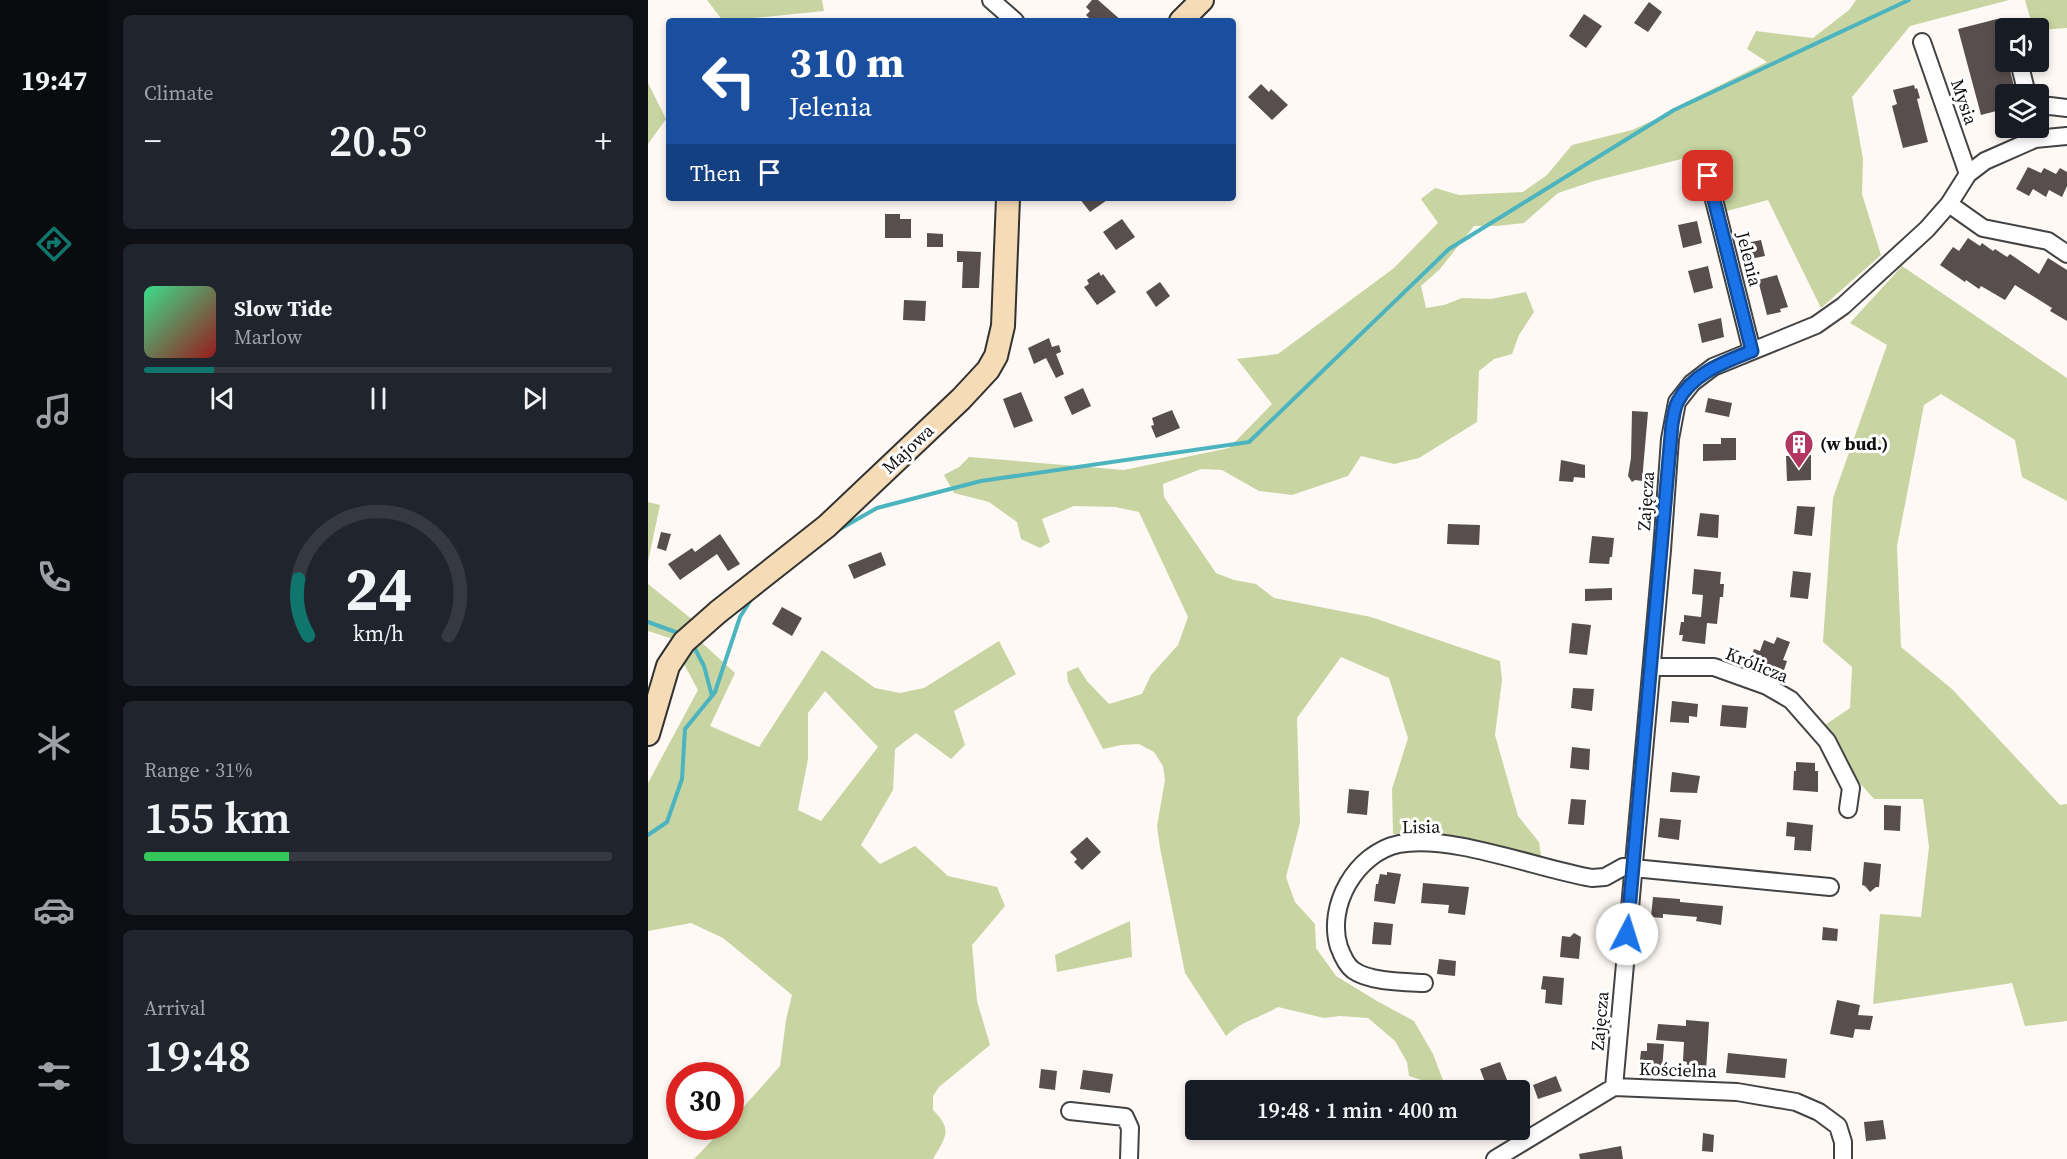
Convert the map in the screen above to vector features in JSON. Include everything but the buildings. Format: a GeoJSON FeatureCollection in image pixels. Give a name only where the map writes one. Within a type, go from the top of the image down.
{"type":"FeatureCollection","features":[{"type":"Feature","properties":{"kind":"street"},"geometry":{"type":"LineString","coordinates":[[991,0],[1012,18]]}},
{"type":"Feature","properties":{"kind":"street"},"geometry":{"type":"LineString","coordinates":[[1184,18],[1202,0]]}},
{"type":"Feature","properties":{"kind":"street","name":"Mysia"},"geometry":{"type":"LineString","coordinates":[[1922,42],[1968,174]]}},
{"type":"Feature","properties":{"kind":"street"},"geometry":{"type":"LineString","coordinates":[[2049,107],[2067,108]]}},
{"type":"Feature","properties":{"kind":"street","name":"Zajęcza"},"geometry":{"type":"LineString","coordinates":[[2049,133],[2067,136]]}},
{"type":"Feature","properties":{"kind":"street","name":"Zajęcza"},"geometry":{"type":"LineString","coordinates":[[1614,1087],[1670,439],[1677,402],[1700,376],[1713,367],[1816,326],[1843,306],[1927,229],[1949,204],[1968,174],[1985,161],[2030,138]]}},
{"type":"Feature","properties":{"kind":"street","name":"Jelenia"},"geometry":{"type":"LineString","coordinates":[[1708,176],[1752,351]]}},
{"type":"Feature","properties":{"kind":"street","name":"Majowa"},"geometry":{"type":"LineString","coordinates":[[648,734],[668,666],[687,639],[717,612],[827,526],[961,399],[988,369],[996,357],[1003,326],[1008,201]]}},
{"type":"Feature","properties":{"kind":"street"},"geometry":{"type":"LineString","coordinates":[[1949,204],[1983,228],[2048,242],[2067,254]]}},
{"type":"Feature","properties":{"kind":"street","name":"Królicza"},"geometry":{"type":"LineString","coordinates":[[1652,667],[1714,668],[1767,686],[1791,700],[1827,741],[1851,788],[1848,809]]}},
{"type":"Feature","properties":{"kind":"street","name":"Lisia"},"geometry":{"type":"LineString","coordinates":[[1424,984],[1368,976],[1353,970],[1342,957],[1336,929],[1339,903],[1347,885],[1361,867],[1376,854],[1398,844],[1419,843],[1472,850],[1592,878],[1605,877],[1623,867],[1632,868]]}},
{"type":"Feature","properties":{"kind":"street"},"geometry":{"type":"LineString","coordinates":[[1632,868],[1830,887]]}},
{"type":"Feature","properties":{"kind":"street","name":"Kościelna"},"geometry":{"type":"LineString","coordinates":[[1495,1159],[1614,1087],[1737,1092],[1796,1102],[1819,1112],[1838,1126],[1843,1142],[1843,1159]]}},
{"type":"Feature","properties":{"kind":"street"},"geometry":{"type":"LineString","coordinates":[[1070,1111],[1125,1117],[1130,1128],[1129,1159]]}},
{"type":"Feature","properties":{"kind":"green space"},"geometry":{"type":"Polygon","coordinates":[[[707,0],[822,0],[824,11],[753,18],[721,18],[707,0]]]}},
{"type":"Feature","properties":{"kind":"green space"},"geometry":{"type":"Polygon","coordinates":[[[1856,0],[2009,0],[1910,26],[1852,97],[1863,159],[1862,194],[1881,255],[1821,308],[1768,200],[1723,212],[1709,152],[1594,181],[1558,193],[1524,223],[1474,226],[1440,269],[1421,286],[1426,308],[1444,305],[1462,298],[1491,299],[1526,292],[1534,312],[1519,335],[1512,354],[1494,359],[1479,371],[1477,422],[1419,458],[1394,464],[1361,456],[1348,476],[1292,495],[1259,491],[1222,470],[1201,469],[1163,484],[1164,497],[1216,573],[1234,580],[1256,584],[1274,598],[1371,617],[1500,661],[1502,680],[1495,735],[1518,816],[1539,842],[1542,862],[1441,834],[1393,834],[1392,789],[1408,738],[1389,678],[1341,657],[1297,718],[1300,823],[1286,877],[1295,902],[1315,924],[1316,948],[1336,976],[1414,1021],[1433,1054],[1443,1080],[1421,1080],[1409,1076],[1407,1062],[1395,1041],[1368,1018],[1340,1016],[1324,1018],[1278,1007],[1245,1023],[1226,1036],[1185,973],[1157,826],[1165,780],[1163,766],[1154,752],[1139,744],[1103,749],[1068,682],[1067,672],[1078,667],[1087,681],[1109,704],[1142,694],[1151,675],[1178,645],[1188,617],[1139,512],[1115,507],[1074,506],[1042,519],[1050,542],[1040,548],[1021,539],[1017,522],[989,502],[954,493],[944,475],[959,467],[969,457],[1124,470],[1229,448],[1272,404],[1237,359],[1278,354],[1394,268],[1438,223],[1421,199],[1435,188],[1459,195],[1523,192],[1547,175],[1572,145],[1632,130],[1767,62],[1747,49],[1756,31],[1813,38],[1849,10],[1856,0]]]}},
{"type":"Feature","properties":{"kind":"green space"},"geometry":{"type":"Polygon","coordinates":[[[2025,0],[2067,0],[2067,28],[2049,29],[2049,18],[2030,18],[2025,0]]]}},
{"type":"Feature","properties":{"kind":"green space"},"geometry":{"type":"Polygon","coordinates":[[[648,83],[666,119],[648,144],[648,83]]]}},
{"type":"Feature","properties":{"kind":"green space"},"geometry":{"type":"Polygon","coordinates":[[[1902,266],[2067,378],[2067,501],[2022,477],[2015,440],[1941,394],[1924,405],[1897,546],[1901,647],[1952,689],[2060,805],[2067,804],[2067,1021],[2025,1026],[2012,983],[1873,1004],[1880,914],[1921,917],[1929,847],[1923,799],[1874,799],[1850,772],[1825,725],[1850,708],[1852,667],[1823,642],[1833,498],[1887,345],[1850,323],[1902,266]]]}},
{"type":"Feature","properties":{"kind":"green space"},"geometry":{"type":"Polygon","coordinates":[[[648,502],[660,505],[648,562],[648,502]]]}},
{"type":"Feature","properties":{"kind":"green space"},"geometry":{"type":"Polygon","coordinates":[[[648,584],[693,620],[676,640],[648,631],[648,584]]]}},
{"type":"Feature","properties":{"kind":"green space"},"geometry":{"type":"Polygon","coordinates":[[[700,641],[735,673],[710,726],[759,747],[822,650],[875,688],[900,693],[924,688],[999,641],[1016,674],[954,711],[965,745],[951,759],[916,733],[895,749],[893,790],[861,845],[880,864],[915,846],[948,876],[997,887],[1005,906],[972,945],[977,1001],[990,1045],[939,1087],[933,1096],[933,1110],[943,1123],[945,1134],[933,1159],[694,1159],[712,1140],[744,1140],[744,1106],[780,1066],[792,995],[723,938],[691,923],[648,931],[648,783],[698,690],[684,664],[700,641]],[[825,691],[808,713],[808,759],[798,810],[821,821],[878,747],[825,691]]]}},
{"type":"Feature","properties":{"kind":"green space"},"geometry":{"type":"Polygon","coordinates":[[[1130,921],[1132,957],[1057,972],[1055,955],[1130,921]]]}},
{"type":"Feature","properties":{"kind":"waterway"},"geometry":{"type":"LineString","coordinates":[[840,529],[877,508],[981,481],[1249,442],[1449,249],[1674,110],[1909,0]]}},
{"type":"Feature","properties":{"kind":"waterway"},"geometry":{"type":"LineString","coordinates":[[712,696],[740,617],[752,598]]}},
{"type":"Feature","properties":{"kind":"waterway"},"geometry":{"type":"LineString","coordinates":[[648,622],[681,634]]}},
{"type":"Feature","properties":{"kind":"waterway"},"geometry":{"type":"LineString","coordinates":[[648,835],[667,822],[682,779],[685,729],[712,696],[704,666],[693,645]]}},
{"type":"Feature","properties":{"kind":"place","name":"(w bud.)"},"geometry":{"type":"Point","coordinates":[1799,470]}},
{"type":"Feature","properties":{"kind":"route"},"geometry":{"type":"LineString","coordinates":[[1627,934],[1672,424],[1677,402],[1692,383],[1713,367],[1752,351],[1708,176]]}}]}
